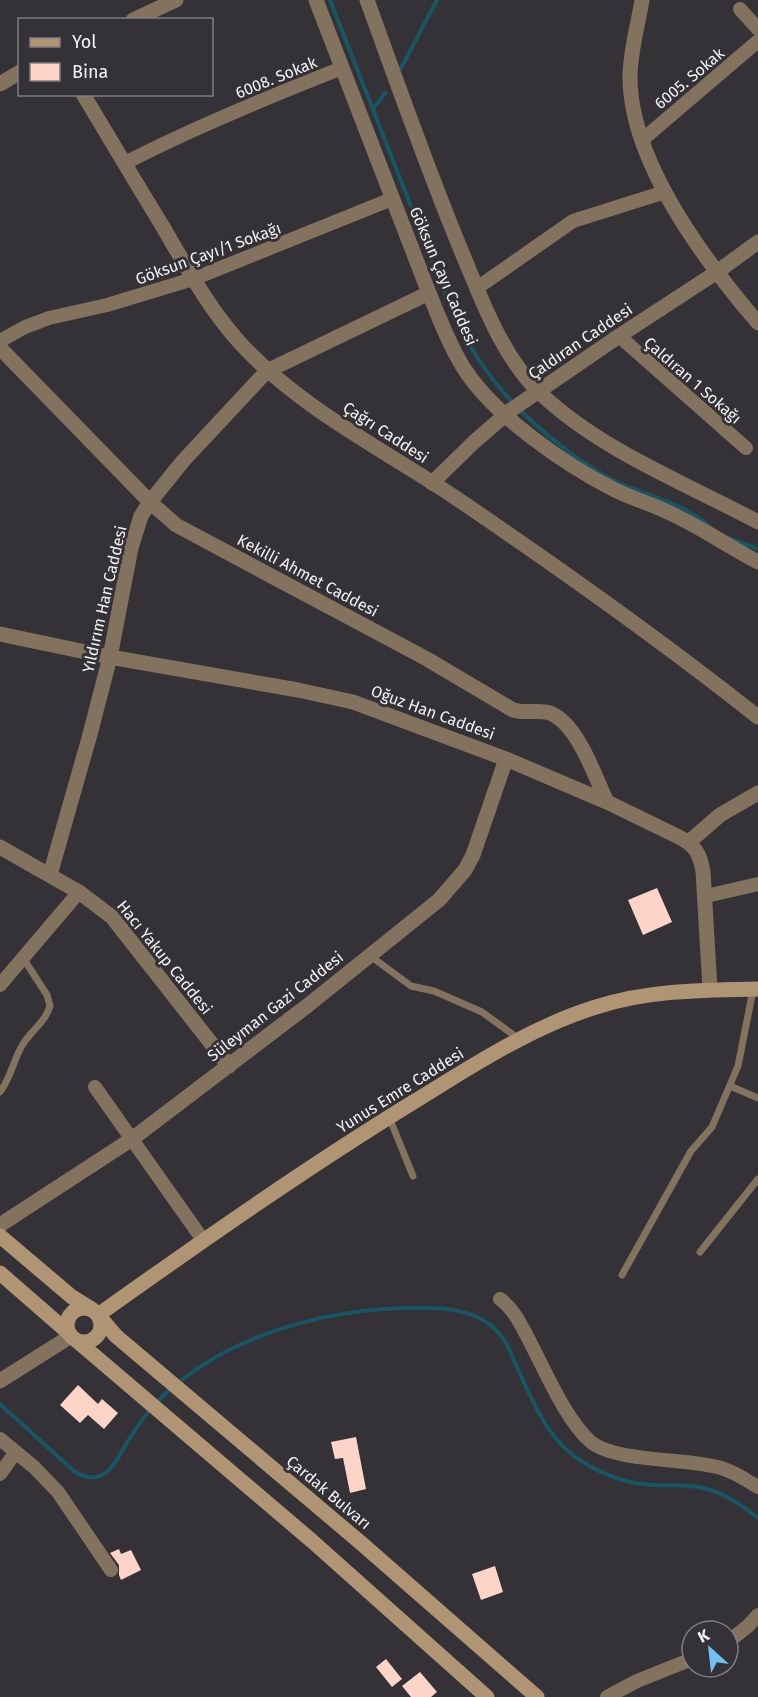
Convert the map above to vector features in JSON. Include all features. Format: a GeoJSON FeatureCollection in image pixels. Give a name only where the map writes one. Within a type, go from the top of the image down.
{"type":"FeatureCollection","features":[{"type":"Feature","properties":{"kind":"main road","name":"Yunus Emre Caddesi"},"geometry":{"type":"LineString","coordinates":[[95,1313],[304,1171],[389,1117],[519,1040],[597,1006],[650,995],[710,989],[755,989]]}},
{"type":"Feature","properties":{"kind":"main road","name":"Çardak Bulvarı"},"geometry":{"type":"LineString","coordinates":[[0,1236],[72,1297],[95,1313],[116,1336],[352,1535],[537,1697]]}},
{"type":"Feature","properties":{"kind":"main road"},"geometry":{"type":"LineString","coordinates":[[0,1274],[312,1541],[488,1697]]}},
{"type":"Feature","properties":{"kind":"main road"},"geometry":{"type":"LineString","coordinates":[[83,1308],[95,1313],[101,1324],[97,1336],[86,1342],[74,1338],[68,1323],[72,1314],[83,1308]]}},
{"type":"Feature","properties":{"kind":"street"},"geometry":{"type":"LineString","coordinates":[[137,18],[176,0]]}},
{"type":"Feature","properties":{"kind":"street","name":"Göksun Çayı Caddesi"},"geometry":{"type":"LineString","coordinates":[[316,0],[443,329],[465,369],[483,392],[558,455],[594,478],[676,516],[758,562]]}},
{"type":"Feature","properties":{"kind":"street","name":"Göksun Çayı Caddesi"},"geometry":{"type":"LineString","coordinates":[[367,0],[447,217],[477,288],[494,328],[534,394],[615,447],[758,522]]}},
{"type":"Feature","properties":{"kind":"street"},"geometry":{"type":"LineString","coordinates":[[642,0],[630,79],[634,111],[642,140],[665,192],[717,272],[758,323]]}},
{"type":"Feature","properties":{"kind":"street"},"geometry":{"type":"LineString","coordinates":[[740,9],[758,29]]}},
{"type":"Feature","properties":{"kind":"street","name":"6005. Sokak"},"geometry":{"type":"LineString","coordinates":[[642,140],[758,41]]}},
{"type":"Feature","properties":{"kind":"street","name":"6008. Sokak"},"geometry":{"type":"LineString","coordinates":[[125,163],[226,115],[342,68]]}},
{"type":"Feature","properties":{"kind":"street"},"geometry":{"type":"LineString","coordinates":[[0,84],[18,73]]}},
{"type":"Feature","properties":{"kind":"street","name":"Çağrı Caddesi"},"geometry":{"type":"LineString","coordinates":[[84,96],[193,279],[224,325],[267,371],[342,426],[432,483],[594,592],[676,652],[758,717]]}},
{"type":"Feature","properties":{"kind":"street"},"geometry":{"type":"LineString","coordinates":[[477,288],[573,221],[665,192]]}},
{"type":"Feature","properties":{"kind":"street","name":"Göksun Çayı/1 Sokağı"},"geometry":{"type":"LineString","coordinates":[[0,341],[49,318],[116,302],[193,279],[392,200]]}},
{"type":"Feature","properties":{"kind":"street","name":"Çaldıran Caddesi"},"geometry":{"type":"LineString","coordinates":[[432,483],[474,441],[508,412],[758,242]]}},
{"type":"Feature","properties":{"kind":"street","name":"Yıldırım Han Caddesi"},"geometry":{"type":"LineString","coordinates":[[50,875],[110,657],[134,539],[141,516],[150,502],[183,460],[267,371],[429,293]]}},
{"type":"Feature","properties":{"kind":"street","name":"Çaldıran 1 Sokağı"},"geometry":{"type":"LineString","coordinates":[[619,336],[746,448]]}},
{"type":"Feature","properties":{"kind":"street","name":"Kekilli Ahmet Caddesi"},"geometry":{"type":"LineString","coordinates":[[0,348],[150,502],[185,530],[427,659],[513,710],[522,713],[547,712],[554,715],[577,739],[607,802]]}},
{"type":"Feature","properties":{"kind":"street","name":"Oğuz Han Caddesi"},"geometry":{"type":"LineString","coordinates":[[0,634],[353,702],[506,759],[607,802],[689,842]]}},
{"type":"Feature","properties":{"kind":"street","name":"Süleyman Gazi Caddesi"},"geometry":{"type":"LineString","coordinates":[[0,1225],[132,1139],[229,1066],[439,900],[465,870],[481,835],[506,759]]}},
{"type":"Feature","properties":{"kind":"street"},"geometry":{"type":"LineString","coordinates":[[710,989],[706,896],[700,857],[689,842],[720,815],[758,794]]}},
{"type":"Feature","properties":{"kind":"street","name":"Hacı Yakup Caddesi"},"geometry":{"type":"LineString","coordinates":[[0,847],[79,892],[112,917],[229,1066]]}},
{"type":"Feature","properties":{"kind":"street"},"geometry":{"type":"LineString","coordinates":[[706,896],[758,884]]}},
{"type":"Feature","properties":{"kind":"street"},"geometry":{"type":"LineString","coordinates":[[0,985],[79,892]]}},
{"type":"Feature","properties":{"kind":"street"},"geometry":{"type":"LineString","coordinates":[[95,1087],[203,1240]]}},
{"type":"Feature","properties":{"kind":"street"},"geometry":{"type":"LineString","coordinates":[[500,1299],[514,1314],[573,1420],[593,1443],[616,1454],[721,1468],[758,1487]]}},
{"type":"Feature","properties":{"kind":"street"},"geometry":{"type":"LineString","coordinates":[[0,1380],[74,1338]]}},
{"type":"Feature","properties":{"kind":"street"},"geometry":{"type":"LineString","coordinates":[[0,1439],[40,1473],[58,1492],[111,1570]]}},
{"type":"Feature","properties":{"kind":"street"},"geometry":{"type":"LineString","coordinates":[[0,1474],[16,1452]]}},
{"type":"Feature","properties":{"kind":"street"},"geometry":{"type":"LineString","coordinates":[[740,1633],[758,1615]]}},
{"type":"Feature","properties":{"kind":"street"},"geometry":{"type":"LineString","coordinates":[[607,1697],[680,1664]]}},
{"type":"Feature","properties":{"kind":"lane"},"geometry":{"type":"LineString","coordinates":[[369,955],[411,986],[434,991],[482,1012],[519,1040]]}},
{"type":"Feature","properties":{"kind":"lane"},"geometry":{"type":"LineString","coordinates":[[0,1092],[10,1075],[19,1051],[44,1019],[50,1006],[47,995],[23,958]]}},
{"type":"Feature","properties":{"kind":"lane"},"geometry":{"type":"LineString","coordinates":[[622,1275],[691,1151],[712,1127],[742,1051],[755,989]]}},
{"type":"Feature","properties":{"kind":"lane"},"geometry":{"type":"LineString","coordinates":[[730,1086],[758,1098]]}},
{"type":"Feature","properties":{"kind":"lane"},"geometry":{"type":"LineString","coordinates":[[389,1117],[413,1176]]}},
{"type":"Feature","properties":{"kind":"lane"},"geometry":{"type":"LineString","coordinates":[[700,1252],[758,1179]]}},
{"type":"Feature","properties":{"kind":"building"},"geometry":{"type":"Polygon","coordinates":[[[657,888],[672,922],[643,935],[628,900],[657,888]]]}},
{"type":"Feature","properties":{"kind":"building"},"geometry":{"type":"Polygon","coordinates":[[[78,1385],[98,1404],[102,1399],[118,1413],[104,1429],[88,1415],[80,1423],[60,1405],[78,1385]]]}},
{"type":"Feature","properties":{"kind":"building"},"geometry":{"type":"Polygon","coordinates":[[[356,1437],[366,1489],[350,1493],[343,1458],[335,1459],[331,1442],[356,1437]]]}},
{"type":"Feature","properties":{"kind":"building"},"geometry":{"type":"Polygon","coordinates":[[[119,1549],[121,1554],[131,1550],[141,1570],[121,1580],[119,1565],[110,1553],[119,1549]]]}},
{"type":"Feature","properties":{"kind":"building"},"geometry":{"type":"Polygon","coordinates":[[[495,1566],[503,1592],[481,1600],[472,1574],[495,1566]]]}},
{"type":"Feature","properties":{"kind":"building"},"geometry":{"type":"Polygon","coordinates":[[[386,1659],[402,1679],[392,1687],[376,1667],[386,1659]]]}},
{"type":"Feature","properties":{"kind":"building"},"geometry":{"type":"Polygon","coordinates":[[[420,1672],[437,1692],[431,1697],[411,1697],[402,1686],[420,1672]]]}},
{"type":"Feature","properties":{"kind":"waterway"},"geometry":{"type":"LineString","coordinates":[[330,0],[454,316],[480,362],[514,404]]}},
{"type":"Feature","properties":{"kind":"waterway"},"geometry":{"type":"LineString","coordinates":[[401,68],[437,0]]}},
{"type":"Feature","properties":{"kind":"waterway"},"geometry":{"type":"LineString","coordinates":[[373,109],[385,93]]}},
{"type":"Feature","properties":{"kind":"waterway"},"geometry":{"type":"LineString","coordinates":[[519,409],[541,430],[580,460],[619,483],[678,506],[710,527]]}},
{"type":"Feature","properties":{"kind":"waterway"},"geometry":{"type":"LineString","coordinates":[[729,538],[758,549]]}},
{"type":"Feature","properties":{"kind":"waterway"},"geometry":{"type":"LineString","coordinates":[[177,1384],[228,1350],[287,1327],[318,1319],[380,1309],[456,1310],[477,1317],[499,1334],[508,1346],[542,1418],[558,1441],[581,1461],[606,1474],[634,1483],[690,1486],[711,1490],[732,1500],[758,1518]]}},
{"type":"Feature","properties":{"kind":"waterway"},"geometry":{"type":"LineString","coordinates":[[155,1404],[171,1388]]}},
{"type":"Feature","properties":{"kind":"waterway"},"geometry":{"type":"LineString","coordinates":[[0,1404],[75,1472],[95,1477],[102,1475],[114,1465],[150,1410]]}}]}
